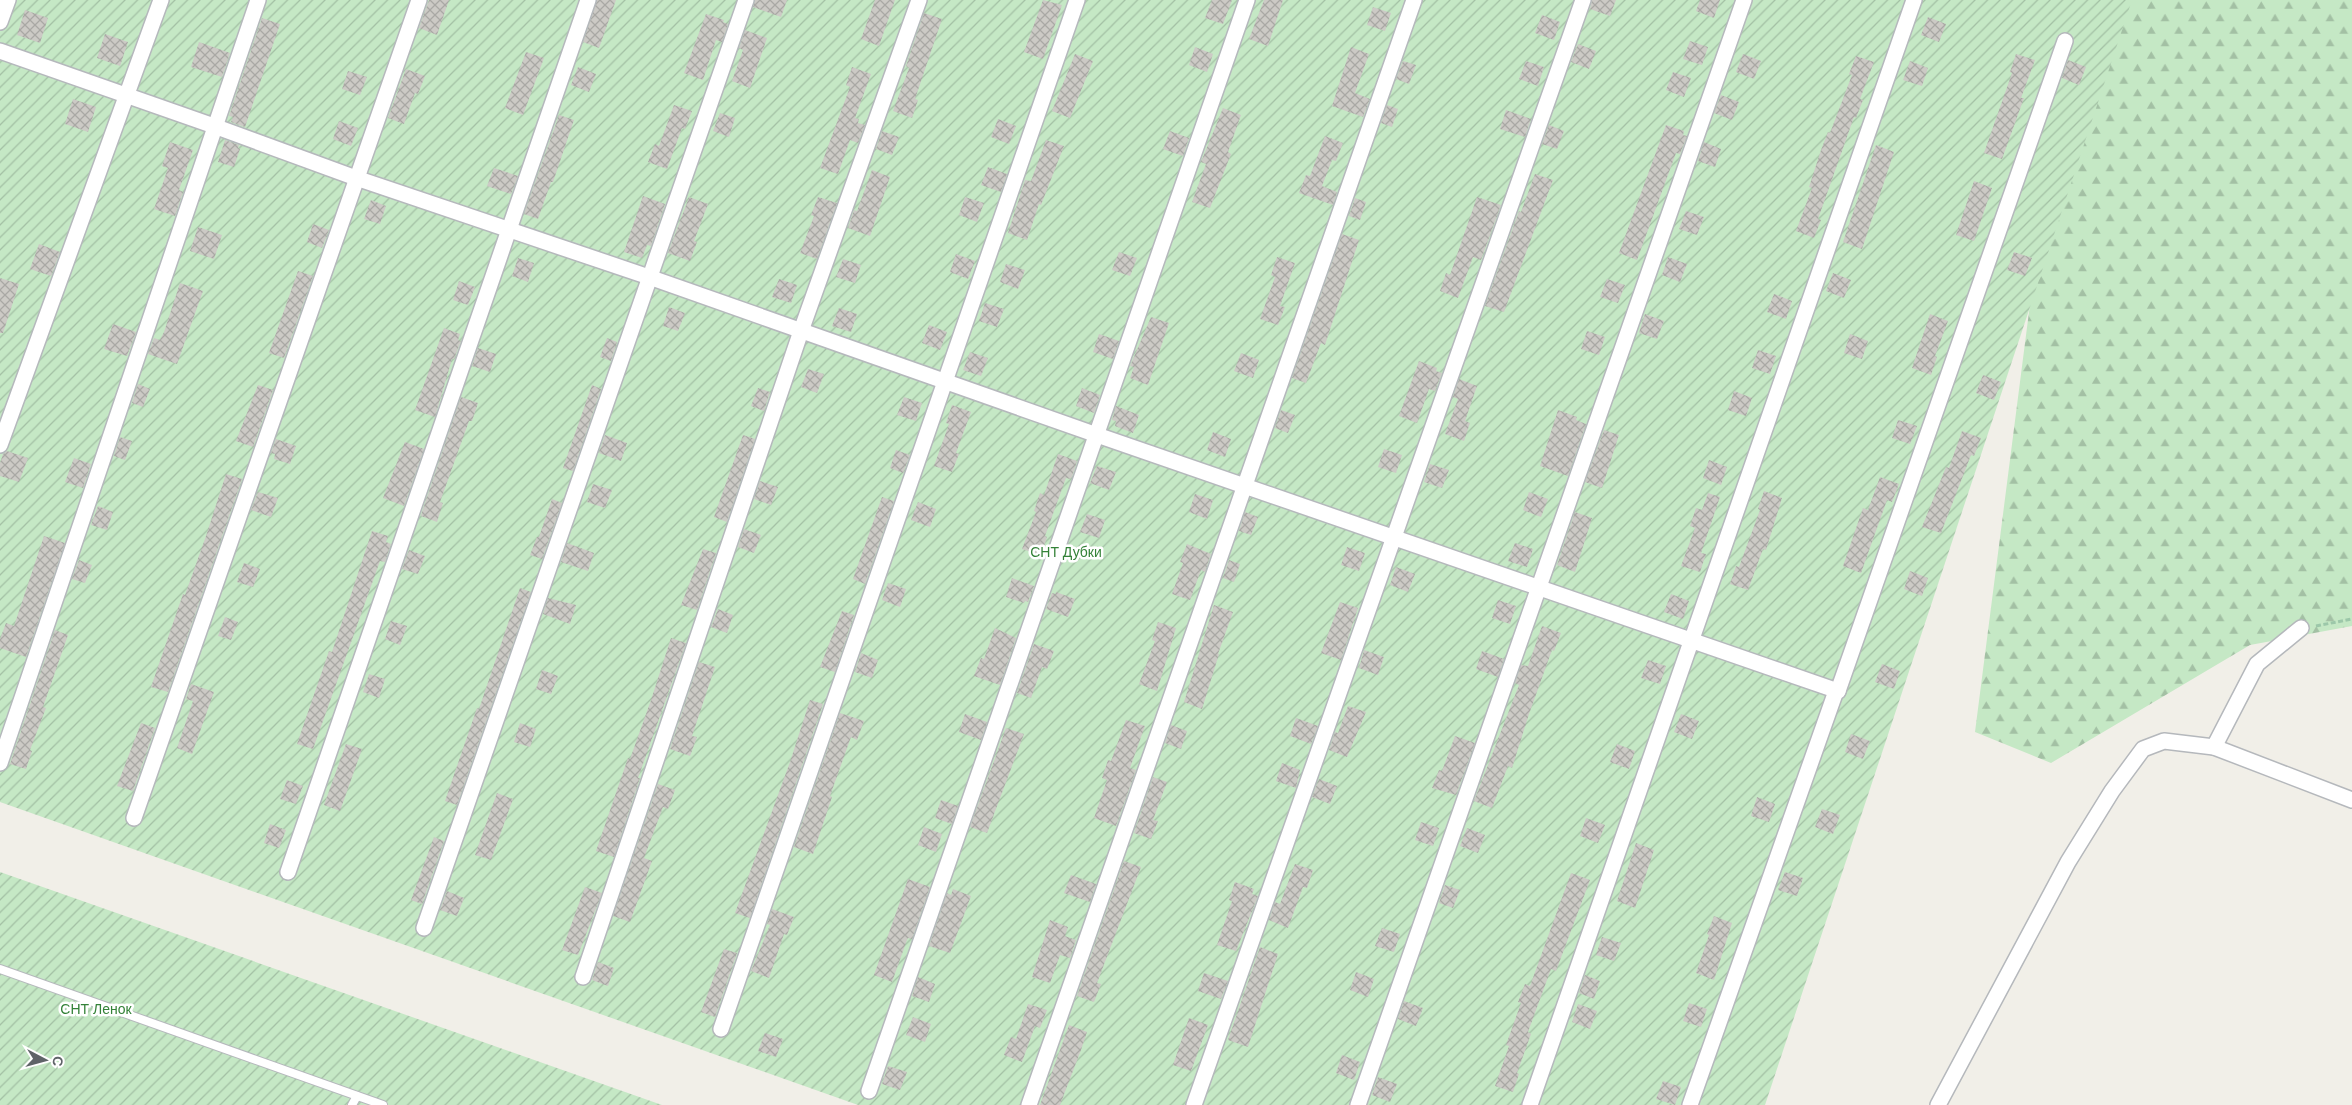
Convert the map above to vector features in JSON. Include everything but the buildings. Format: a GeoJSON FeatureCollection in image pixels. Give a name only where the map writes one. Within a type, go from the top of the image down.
{"type":"FeatureCollection","features":[{"type":"Feature","properties":{"kind":"street"},"geometry":{"type":"LineString","coordinates":[[0,22],[8,0]]}},
{"type":"Feature","properties":{"kind":"street"},"geometry":{"type":"LineString","coordinates":[[0,445],[161,0]]}},
{"type":"Feature","properties":{"kind":"street"},"geometry":{"type":"LineString","coordinates":[[0,762],[258,0]]}},
{"type":"Feature","properties":{"kind":"street"},"geometry":{"type":"LineString","coordinates":[[134,818],[419,0]]}},
{"type":"Feature","properties":{"kind":"street"},"geometry":{"type":"LineString","coordinates":[[288,872],[588,0]]}},
{"type":"Feature","properties":{"kind":"street"},"geometry":{"type":"LineString","coordinates":[[424,928],[648,277],[746,0]]}},
{"type":"Feature","properties":{"kind":"street"},"geometry":{"type":"LineString","coordinates":[[584,977],[801,331],[919,0]]}},
{"type":"Feature","properties":{"kind":"street"},"geometry":{"type":"LineString","coordinates":[[721,1029],[1077,0]]}},
{"type":"Feature","properties":{"kind":"street"},"geometry":{"type":"LineString","coordinates":[[870,1091],[1247,0]]}},
{"type":"Feature","properties":{"kind":"street"},"geometry":{"type":"LineString","coordinates":[[1029,1105],[1414,0]]}},
{"type":"Feature","properties":{"kind":"street"},"geometry":{"type":"LineString","coordinates":[[1194,1105],[1583,0]]}},
{"type":"Feature","properties":{"kind":"street"},"geometry":{"type":"LineString","coordinates":[[1358,1105],[1744,0]]}},
{"type":"Feature","properties":{"kind":"street"},"geometry":{"type":"LineString","coordinates":[[1530,1105],[1914,0]]}},
{"type":"Feature","properties":{"kind":"street"},"geometry":{"type":"LineString","coordinates":[[1690,1105],[1836,691],[1838,691],[2065,41]]}},
{"type":"Feature","properties":{"kind":"street"},"geometry":{"type":"LineString","coordinates":[[0,51],[356,178],[648,277],[1096,435],[1838,691]]}},
{"type":"Feature","properties":{"kind":"street"},"geometry":{"type":"LineString","coordinates":[[2214,747],[2257,664],[2301,628]]}},
{"type":"Feature","properties":{"kind":"street"},"geometry":{"type":"LineString","coordinates":[[1938,1105],[2068,862],[2112,791],[2143,749],[2164,741],[2214,747],[2352,800]]}},
{"type":"Feature","properties":{"kind":"lane"},"geometry":{"type":"LineString","coordinates":[[0,969],[383,1105]]}},
{"type":"Feature","properties":{"kind":"lane"},"geometry":{"type":"LineString","coordinates":[[352,1105],[356,1096]]}},
{"type":"Feature","properties":{"kind":"path"},"geometry":{"type":"LineString","coordinates":[[2301,628],[2352,620]]}},
{"type":"Feature","properties":{"kind":"green space","name":"СНТ Дубки"},"geometry":{"type":"Polygon","coordinates":[[[0,0],[2132,0],[1765,1105],[858,1105],[0,802],[0,0]]]}},
{"type":"Feature","properties":{"kind":"green space"},"geometry":{"type":"Polygon","coordinates":[[[1974,0],[2352,0],[2352,626],[2250,645],[2051,763],[1975,732],[2056,102],[1974,0]]]}},
{"type":"Feature","properties":{"kind":"green space","name":"СНТ Ленок"},"geometry":{"type":"Polygon","coordinates":[[[0,872],[662,1105],[0,1105],[0,872]]]}}]}
